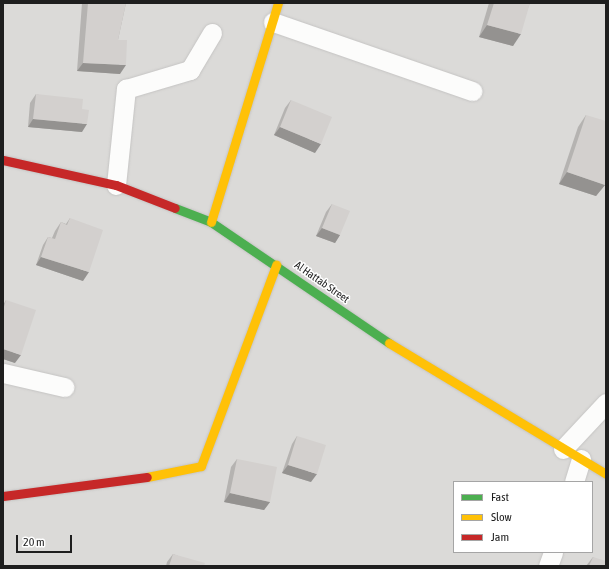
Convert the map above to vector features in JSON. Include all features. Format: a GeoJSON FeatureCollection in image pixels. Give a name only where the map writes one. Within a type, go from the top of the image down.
{"type":"FeatureCollection","features":[{"type":"Feature","properties":{"kind":"street"},"geometry":{"type":"LineString","coordinates":[[211,222],[278,3]]}},
{"type":"Feature","properties":{"kind":"street"},"geometry":{"type":"LineString","coordinates":[[273,22],[472,91]]}},
{"type":"Feature","properties":{"kind":"street"},"geometry":{"type":"LineString","coordinates":[[116,185],[126,89],[190,70],[212,33]]}},
{"type":"Feature","properties":{"kind":"street","name":"Al Hattab Street"},"geometry":{"type":"LineString","coordinates":[[3,160],[116,185],[211,222],[276,265],[423,368],[606,474]]}},
{"type":"Feature","properties":{"kind":"street"},"geometry":{"type":"LineString","coordinates":[[3,496],[184,472],[201,466],[276,265]]}},
{"type":"Feature","properties":{"kind":"street"},"geometry":{"type":"LineString","coordinates":[[3,373],[64,387]]}},
{"type":"Feature","properties":{"kind":"street"},"geometry":{"type":"LineString","coordinates":[[563,449],[606,403]]}},
{"type":"Feature","properties":{"kind":"street"},"geometry":{"type":"LineString","coordinates":[[574,481],[581,459]]}},
{"type":"Feature","properties":{"kind":"street"},"geometry":{"type":"LineString","coordinates":[[548,566],[552,553]]}},
{"type":"Feature","properties":{"kind":"shaded area"},"geometry":{"type":"Polygon","coordinates":[[[3,3],[606,3],[606,566],[3,566],[3,3]]]}},
{"type":"Feature","properties":{"kind":"building"},"geometry":{"type":"Polygon","coordinates":[[[88,3],[126,3],[118,40],[127,40],[126,65],[83,63],[88,3]]]}},
{"type":"Feature","properties":{"kind":"building"},"geometry":{"type":"Polygon","coordinates":[[[494,3],[530,3],[521,34],[487,25],[494,3]]]}},
{"type":"Feature","properties":{"kind":"building"},"geometry":{"type":"Polygon","coordinates":[[[36,94],[83,99],[82,109],[89,110],[87,124],[33,119],[36,94]]]}},
{"type":"Feature","properties":{"kind":"building"},"geometry":{"type":"Polygon","coordinates":[[[291,100],[332,117],[321,144],[280,127],[291,100]]]}},
{"type":"Feature","properties":{"kind":"building"},"geometry":{"type":"Polygon","coordinates":[[[586,115],[606,121],[605,185],[567,172],[586,115]]]}},
{"type":"Feature","properties":{"kind":"building"},"geometry":{"type":"Polygon","coordinates":[[[332,204],[350,211],[340,235],[322,228],[332,204]]]}},
{"type":"Feature","properties":{"kind":"building"},"geometry":{"type":"Polygon","coordinates":[[[70,218],[103,230],[89,272],[41,257],[48,237],[55,239],[61,222],[67,225],[70,218]]]}},
{"type":"Feature","properties":{"kind":"building"},"geometry":{"type":"Polygon","coordinates":[[[6,300],[36,310],[21,355],[3,349],[3,310],[6,300]]]}},
{"type":"Feature","properties":{"kind":"building"},"geometry":{"type":"Polygon","coordinates":[[[297,436],[326,445],[317,474],[288,465],[297,436]]]}},
{"type":"Feature","properties":{"kind":"building"},"geometry":{"type":"Polygon","coordinates":[[[237,459],[277,467],[270,502],[230,493],[237,459]]]}},
{"type":"Feature","properties":{"kind":"building"},"geometry":{"type":"Polygon","coordinates":[[[173,554],[205,563],[204,566],[169,566],[173,554]]]}},
{"type":"Feature","properties":{"kind":"building"},"geometry":{"type":"Polygon","coordinates":[[[593,557],[606,561],[606,566],[589,566],[593,557]]]}},
{"type":"Feature","properties":{"kind":"traffic: fast"},"geometry":{"type":"LineString","coordinates":[[175,208],[211,222],[389,343]]}},
{"type":"Feature","properties":{"kind":"traffic: slow"},"geometry":{"type":"LineString","coordinates":[[211,222],[278,3]]}},
{"type":"Feature","properties":{"kind":"traffic: slow"},"geometry":{"type":"LineString","coordinates":[[147,477],[201,466],[276,265]]}},
{"type":"Feature","properties":{"kind":"traffic: slow"},"geometry":{"type":"LineString","coordinates":[[389,343],[606,474]]}},
{"type":"Feature","properties":{"kind":"traffic: jam"},"geometry":{"type":"LineString","coordinates":[[3,160],[116,185],[175,208]]}},
{"type":"Feature","properties":{"kind":"traffic: jam"},"geometry":{"type":"LineString","coordinates":[[3,496],[147,477]]}}]}
